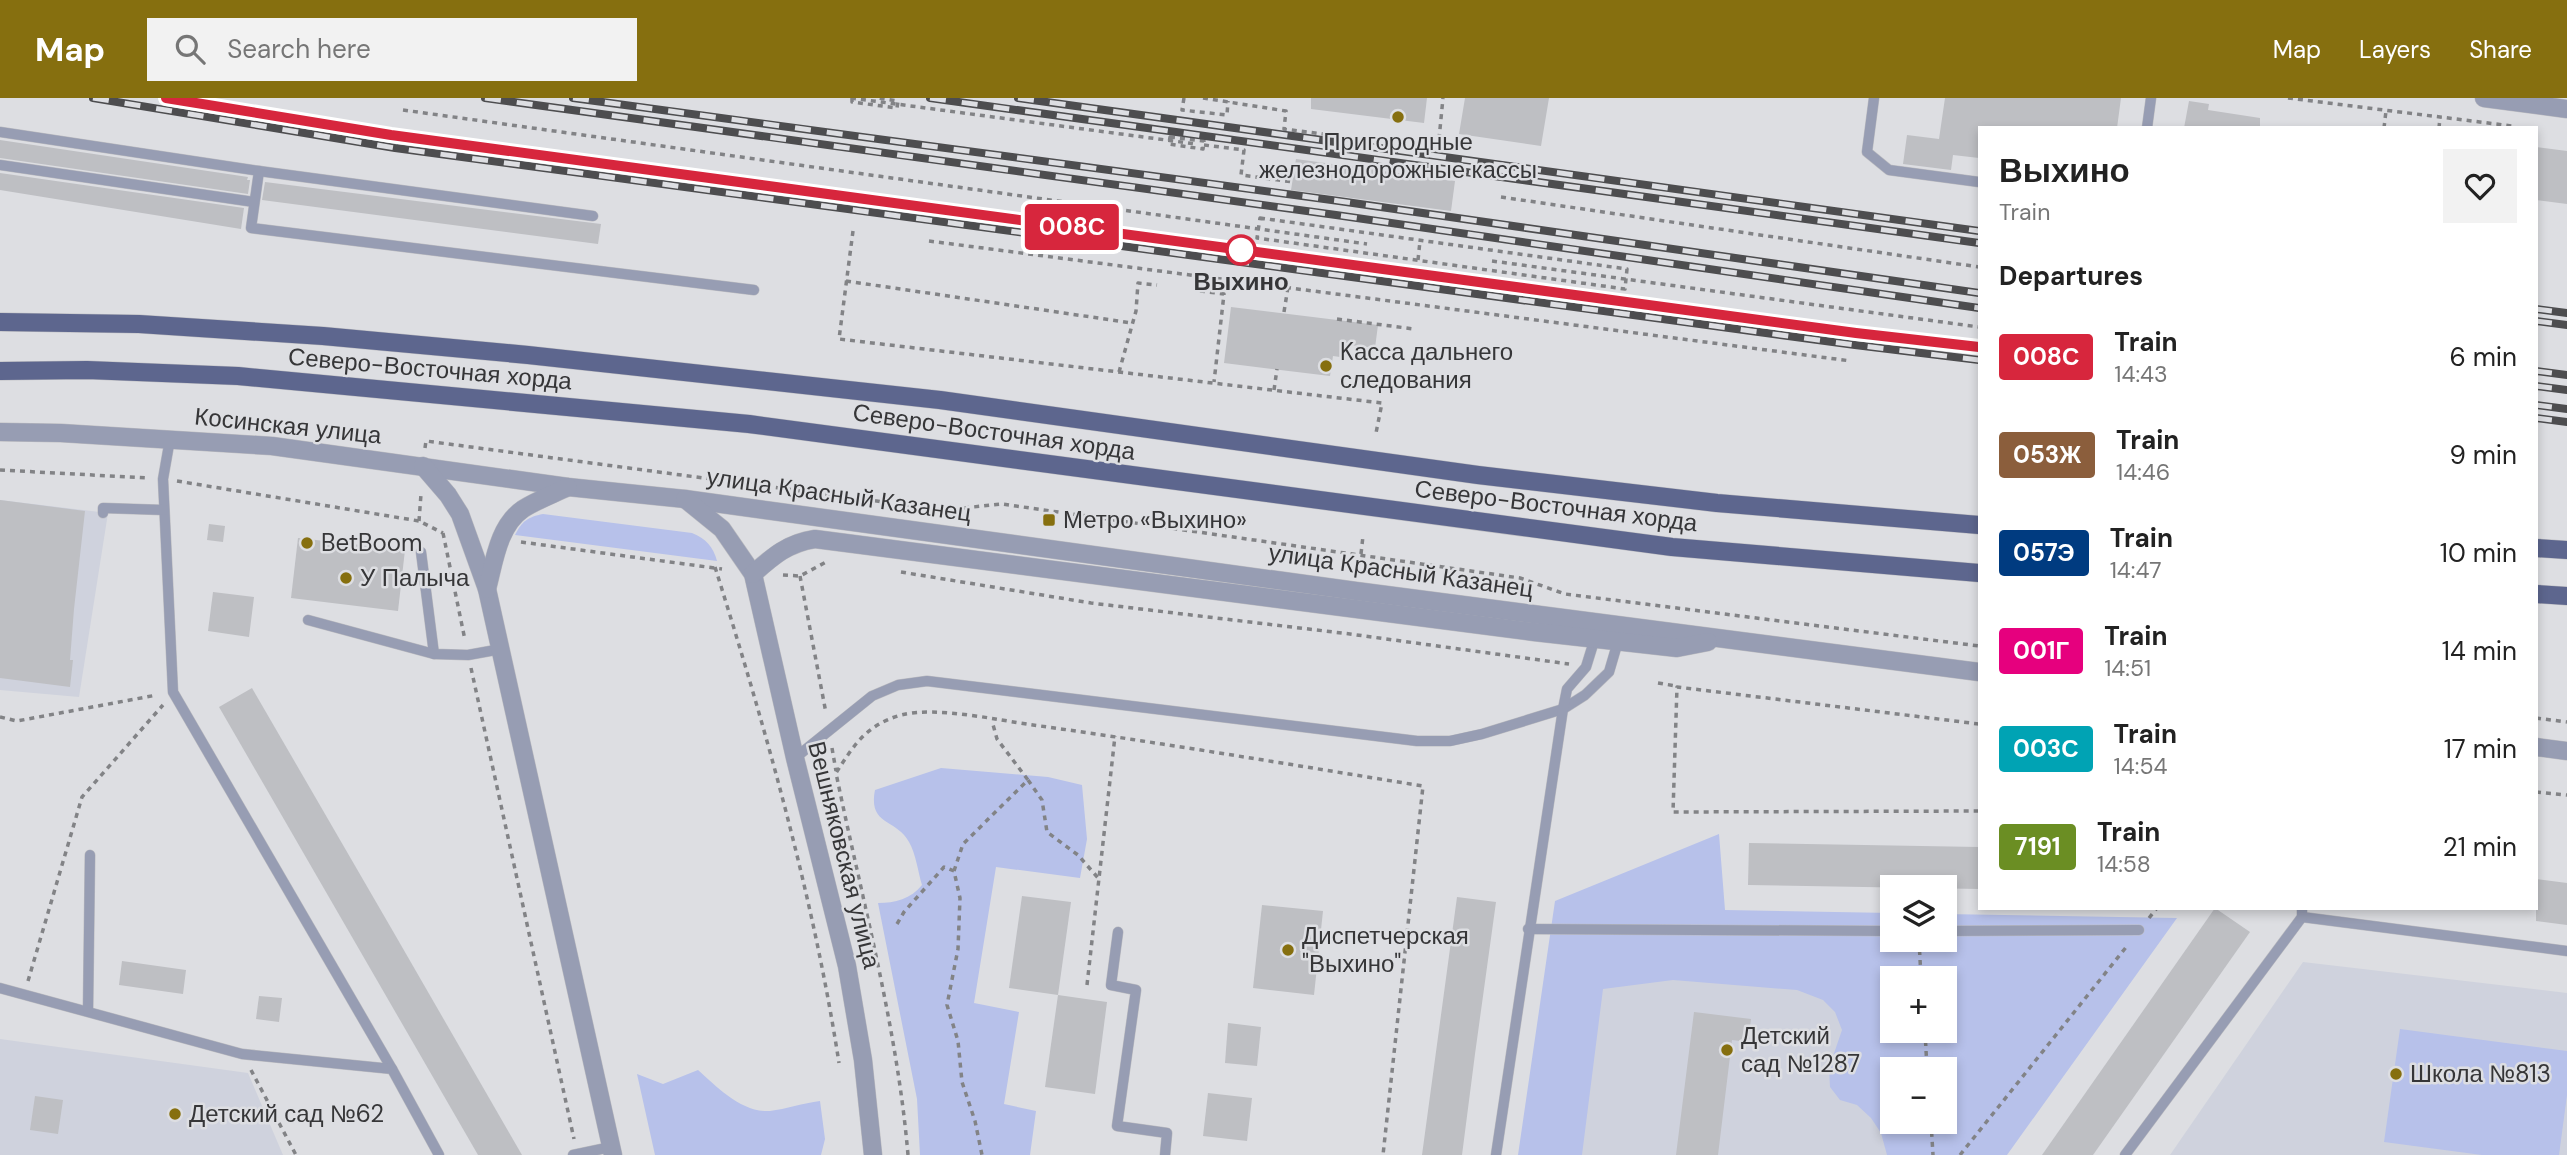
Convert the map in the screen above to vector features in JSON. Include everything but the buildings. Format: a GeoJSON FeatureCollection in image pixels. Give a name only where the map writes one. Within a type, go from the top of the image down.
{"type":"FeatureCollection","features":[{"type":"Feature","properties":{"kind":"main road","name":"Северо-Восточная хорда"},"geometry":{"type":"LineString","coordinates":[[0,322],[191,327],[528,355],[940,400],[1492,477],[1717,503],[1978,525]]}},
{"type":"Feature","properties":{"kind":"main road","name":"Северо-Восточная хорда"},"geometry":{"type":"LineString","coordinates":[[0,371],[88,370],[238,376],[722,422],[999,456],[1658,545],[1978,573]]}},
{"type":"Feature","properties":{"kind":"main road"},"geometry":{"type":"LineString","coordinates":[[2538,548],[2567,550]]}},
{"type":"Feature","properties":{"kind":"main road"},"geometry":{"type":"LineString","coordinates":[[2538,594],[2567,596]]}},
{"type":"Feature","properties":{"kind":"street"},"geometry":{"type":"LineString","coordinates":[[2484,98],[2567,109]]}},
{"type":"Feature","properties":{"kind":"street","name":"Косинская улица"},"geometry":{"type":"LineString","coordinates":[[0,432],[272,446],[568,487]]}},
{"type":"Feature","properties":{"kind":"street"},"geometry":{"type":"LineString","coordinates":[[423,467],[448,495],[460,514],[487,589],[612,1152]]}},
{"type":"Feature","properties":{"kind":"street"},"geometry":{"type":"LineString","coordinates":[[487,589],[501,539],[510,521],[523,509],[568,487]]}},
{"type":"Feature","properties":{"kind":"street","name":"улица Красный Казанец"},"geometry":{"type":"LineString","coordinates":[[568,487],[685,499],[1620,633],[1728,639],[1978,671]]}},
{"type":"Feature","properties":{"kind":"street","name":"Вешняковская улица"},"geometry":{"type":"LineString","coordinates":[[685,499],[722,529],[753,574],[846,966],[863,1060],[872,1154]]}},
{"type":"Feature","properties":{"kind":"street","name":"улица Красный Казанец"},"geometry":{"type":"LineString","coordinates":[[753,574],[785,547],[814,539],[1594,639],[1620,633]]}},
{"type":"Feature","properties":{"kind":"street"},"geometry":{"type":"LineString","coordinates":[[2538,747],[2567,751]]}},
{"type":"Feature","properties":{"kind":"lane"},"geometry":{"type":"LineString","coordinates":[[1874,98],[1867,152],[1889,170],[1978,182]]}},
{"type":"Feature","properties":{"kind":"lane"},"geometry":{"type":"LineString","coordinates":[[2147,126],[2151,98]]}},
{"type":"Feature","properties":{"kind":"lane"},"geometry":{"type":"LineString","coordinates":[[0,132],[259,172],[593,216]]}},
{"type":"Feature","properties":{"kind":"lane"},"geometry":{"type":"LineString","coordinates":[[0,165],[254,202]]}},
{"type":"Feature","properties":{"kind":"lane"},"geometry":{"type":"LineString","coordinates":[[259,172],[251,228],[754,290]]}},
{"type":"Feature","properties":{"kind":"lane"},"geometry":{"type":"LineString","coordinates":[[170,439],[163,479],[173,692],[439,1155]]}},
{"type":"Feature","properties":{"kind":"lane"},"geometry":{"type":"LineString","coordinates":[[103,513],[103,508],[164,510]]}},
{"type":"Feature","properties":{"kind":"lane"},"geometry":{"type":"LineString","coordinates":[[421,552],[434,654]]}},
{"type":"Feature","properties":{"kind":"lane"},"geometry":{"type":"LineString","coordinates":[[308,620],[434,654],[468,655],[500,649]]}},
{"type":"Feature","properties":{"kind":"lane"},"geometry":{"type":"LineString","coordinates":[[795,758],[873,695],[898,685],[927,681],[1417,741],[1450,741],[1563,709],[1585,695],[1609,672],[1620,633]]}},
{"type":"Feature","properties":{"kind":"lane"},"geometry":{"type":"LineString","coordinates":[[1496,1155],[1563,709],[1567,689],[1586,667],[1594,639]]}},
{"type":"Feature","properties":{"kind":"lane"},"geometry":{"type":"LineString","coordinates":[[88,1011],[90,855]]}},
{"type":"Feature","properties":{"kind":"lane"},"geometry":{"type":"LineString","coordinates":[[2125,1155],[2302,913],[2567,951]]}},
{"type":"Feature","properties":{"kind":"lane"},"geometry":{"type":"LineString","coordinates":[[1528,929],[1880,931]]}},
{"type":"Feature","properties":{"kind":"lane"},"geometry":{"type":"LineString","coordinates":[[1957,931],[2139,930]]}},
{"type":"Feature","properties":{"kind":"lane"},"geometry":{"type":"LineString","coordinates":[[1118,932],[1111,985],[1136,990],[1117,1126],[1167,1133],[1164,1155]]}},
{"type":"Feature","properties":{"kind":"lane"},"geometry":{"type":"LineString","coordinates":[[0,988],[242,1054],[392,1069]]}},
{"type":"Feature","properties":{"kind":"lane"},"geometry":{"type":"LineString","coordinates":[[575,1154],[612,1152]]}},
{"type":"Feature","properties":{"kind":"path"},"geometry":{"type":"LineString","coordinates":[[852,98],[852,102],[863,104],[897,108],[897,104]]}},
{"type":"Feature","properties":{"kind":"path"},"geometry":{"type":"LineString","coordinates":[[878,98],[898,101],[897,104]]}},
{"type":"Feature","properties":{"kind":"path"},"geometry":{"type":"LineString","coordinates":[[1184,98],[1182,110],[1227,115],[1228,101]]}},
{"type":"Feature","properties":{"kind":"path"},"geometry":{"type":"LineString","coordinates":[[1203,98],[1286,111],[1284,129],[1331,135]]}},
{"type":"Feature","properties":{"kind":"path"},"geometry":{"type":"LineString","coordinates":[[1439,139],[1443,98]]}},
{"type":"Feature","properties":{"kind":"path"},"geometry":{"type":"LineString","coordinates":[[2288,98],[2512,126]]}},
{"type":"Feature","properties":{"kind":"path"},"geometry":{"type":"LineString","coordinates":[[897,104],[1196,144]]}},
{"type":"Feature","properties":{"kind":"path"},"geometry":{"type":"LineString","coordinates":[[403,110],[1367,244]]}},
{"type":"Feature","properties":{"kind":"path"},"geometry":{"type":"LineString","coordinates":[[2384,126],[2386,110]]}},
{"type":"Feature","properties":{"kind":"path"},"geometry":{"type":"LineString","coordinates":[[2439,126],[2440,117]]}},
{"type":"Feature","properties":{"kind":"path"},"geometry":{"type":"LineString","coordinates":[[1170,141],[1169,144],[1203,149],[1203,145],[1244,150],[1241,175],[1293,182]]}},
{"type":"Feature","properties":{"kind":"path"},"geometry":{"type":"LineString","coordinates":[[1501,197],[1978,267]]}},
{"type":"Feature","properties":{"kind":"path"},"geometry":{"type":"LineString","coordinates":[[1260,218],[1420,241],[1627,269],[1625,289],[1257,238],[1260,218]]}},
{"type":"Feature","properties":{"kind":"path"},"geometry":{"type":"LineString","coordinates":[[853,231],[839,339],[1382,403],[1376,433]]}},
{"type":"Feature","properties":{"kind":"path"},"geometry":{"type":"LineString","coordinates":[[929,241],[1851,361]]}},
{"type":"Feature","properties":{"kind":"path"},"geometry":{"type":"LineString","coordinates":[[1418,260],[1420,241]]}},
{"type":"Feature","properties":{"kind":"path"},"geometry":{"type":"LineString","coordinates":[[1492,261],[1978,327]]}},
{"type":"Feature","properties":{"kind":"path"},"geometry":{"type":"LineString","coordinates":[[846,281],[1132,324]]}},
{"type":"Feature","properties":{"kind":"path"},"geometry":{"type":"LineString","coordinates":[[1119,372],[1132,324],[1138,283],[1157,285]]}},
{"type":"Feature","properties":{"kind":"path"},"geometry":{"type":"LineString","coordinates":[[1284,312],[1288,288]]}},
{"type":"Feature","properties":{"kind":"path"},"geometry":{"type":"LineString","coordinates":[[1200,291],[1224,294],[1214,382]]}},
{"type":"Feature","properties":{"kind":"path"},"geometry":{"type":"LineString","coordinates":[[1337,319],[1414,329]]}},
{"type":"Feature","properties":{"kind":"path"},"geometry":{"type":"LineString","coordinates":[[1274,390],[1277,369]]}},
{"type":"Feature","properties":{"kind":"path"},"geometry":{"type":"LineString","coordinates":[[419,521],[426,441],[944,510],[1002,504],[1520,578],[1564,594],[1978,646]]}},
{"type":"Feature","properties":{"kind":"path"},"geometry":{"type":"LineString","coordinates":[[0,470],[163,479],[419,521],[451,535]]}},
{"type":"Feature","properties":{"kind":"path"},"geometry":{"type":"LineString","coordinates":[[443,533],[575,1154]]}},
{"type":"Feature","properties":{"kind":"path"},"geometry":{"type":"LineString","coordinates":[[1361,554],[1363,536]]}},
{"type":"Feature","properties":{"kind":"path"},"geometry":{"type":"LineString","coordinates":[[515,541],[722,569]]}},
{"type":"Feature","properties":{"kind":"path"},"geometry":{"type":"LineString","coordinates":[[783,575],[800,576],[830,560]]}},
{"type":"Feature","properties":{"kind":"path"},"geometry":{"type":"LineString","coordinates":[[715,567],[748,672],[804,885],[829,997],[839,1063]]}},
{"type":"Feature","properties":{"kind":"path"},"geometry":{"type":"LineString","coordinates":[[898,572],[1091,603],[1350,634],[1574,665]]}},
{"type":"Feature","properties":{"kind":"path"},"geometry":{"type":"LineString","coordinates":[[800,576],[836,774],[880,975],[904,1103],[908,1155]]}},
{"type":"Feature","properties":{"kind":"path"},"geometry":{"type":"LineString","coordinates":[[1658,682],[1677,687],[1978,724]]}},
{"type":"Feature","properties":{"kind":"path"},"geometry":{"type":"LineString","coordinates":[[1677,687],[1673,812],[1978,811]]}},
{"type":"Feature","properties":{"kind":"path"},"geometry":{"type":"LineString","coordinates":[[0,717],[17,721],[173,692]]}},
{"type":"Feature","properties":{"kind":"path"},"geometry":{"type":"LineString","coordinates":[[836,774],[855,744],[871,727],[902,715],[933,712],[1115,736],[1423,786],[1383,1155]]}},
{"type":"Feature","properties":{"kind":"path"},"geometry":{"type":"LineString","coordinates":[[2538,718],[2567,722]]}},
{"type":"Feature","properties":{"kind":"path"},"geometry":{"type":"LineString","coordinates":[[992,720],[997,739],[1042,800],[1047,832],[1078,855],[1099,879]]}},
{"type":"Feature","properties":{"kind":"path"},"geometry":{"type":"LineString","coordinates":[[1087,985],[1115,736]]}},
{"type":"Feature","properties":{"kind":"path"},"geometry":{"type":"LineString","coordinates":[[982,1155],[975,1121],[961,1082],[958,1041],[947,1005],[958,949],[960,898],[954,872],[962,844],[1028,779]]}},
{"type":"Feature","properties":{"kind":"path"},"geometry":{"type":"LineString","coordinates":[[2538,792],[2567,795]]}},
{"type":"Feature","properties":{"kind":"path"},"geometry":{"type":"LineString","coordinates":[[897,924],[904,912],[944,867],[954,872]]}},
{"type":"Feature","properties":{"kind":"path"},"geometry":{"type":"LineString","coordinates":[[1960,1155],[2155,910]]}},
{"type":"Feature","properties":{"kind":"path"},"geometry":{"type":"LineString","coordinates":[[242,1054],[296,1155]]}},
{"type":"Feature","properties":{"kind":"path"},"geometry":{"type":"LineString","coordinates":[[1932,1134],[1933,1155]]}},
{"type":"Feature","properties":{"kind":"shaded area"},"geometry":{"type":"Polygon","coordinates":[[[0,500],[108,513],[79,697],[0,690],[0,500]]]}},
{"type":"Feature","properties":{"kind":"shaded area"},"geometry":{"type":"Polygon","coordinates":[[[543,514],[692,533],[708,544],[717,561],[515,535],[526,520],[543,514]]]}},
{"type":"Feature","properties":{"kind":"shaded area"},"geometry":{"type":"Polygon","coordinates":[[[941,768],[1048,777],[1082,785],[1087,839],[1080,878],[996,867],[974,1003],[1019,1012],[1004,1104],[1036,1111],[1030,1155],[920,1155],[917,1099],[878,903],[902,899],[913,894],[922,885],[909,842],[904,834],[879,816],[874,802],[875,790],[941,768]]]}},
{"type":"Feature","properties":{"kind":"shaded area"},"geometry":{"type":"Polygon","coordinates":[[[1719,834],[1725,910],[1880,913],[1880,952],[1957,952],[1957,914],[2177,918],[2007,1155],[1887,1155],[1881,1134],[1957,1134],[1957,1057],[1880,1057],[1880,1132],[1857,1105],[1840,1100],[1830,1087],[1829,1068],[1842,1030],[1835,1012],[1823,1000],[1797,990],[1673,980],[1603,989],[1582,1155],[1518,1155],[1555,901],[1719,834]]]}},
{"type":"Feature","properties":{"kind":"shaded area","name":"Детский сад №1287"},"geometry":{"type":"Polygon","coordinates":[[[1563,958],[1880,991],[1880,1043],[1892,1043],[1892,1057],[1880,1057],[1880,1134],[1891,1134],[1889,1155],[1542,1155],[1563,958]]]}},
{"type":"Feature","properties":{"kind":"shaded area","name":"Школа №813"},"geometry":{"type":"Polygon","coordinates":[[[2303,962],[2567,993],[2567,1155],[2170,1155],[2303,962]]]}},
{"type":"Feature","properties":{"kind":"shaded area"},"geometry":{"type":"Polygon","coordinates":[[[2400,1029],[2567,1051],[2567,1095],[2559,1155],[2482,1155],[2384,1142],[2400,1029]]]}},
{"type":"Feature","properties":{"kind":"shaded area","name":"Детский сад №62"},"geometry":{"type":"Polygon","coordinates":[[[0,1039],[248,1073],[283,1155],[0,1155],[0,1039]]]}},
{"type":"Feature","properties":{"kind":"shaded area"},"geometry":{"type":"Polygon","coordinates":[[[698,1070],[731,1098],[760,1111],[820,1101],[825,1139],[821,1155],[655,1155],[637,1074],[663,1084],[698,1070]]]}},
{"type":"Feature","properties":{"kind":"railway"},"geometry":{"type":"LineString","coordinates":[[93,98],[395,148],[1978,360]]}},
{"type":"Feature","properties":{"kind":"railway"},"geometry":{"type":"LineString","coordinates":[[166,98],[391,135],[1856,333],[1978,347]]}},
{"type":"Feature","properties":{"kind":"railway"},"geometry":{"type":"LineString","coordinates":[[485,98],[1336,215],[1978,308]]}},
{"type":"Feature","properties":{"kind":"railway"},"geometry":{"type":"LineString","coordinates":[[573,98],[1339,201],[1978,293]]}},
{"type":"Feature","properties":{"kind":"railway"},"geometry":{"type":"LineString","coordinates":[[930,98],[1978,243]]}},
{"type":"Feature","properties":{"kind":"railway"},"geometry":{"type":"LineString","coordinates":[[1018,98],[1978,231]]}},
{"type":"Feature","properties":{"kind":"railway"},"geometry":{"type":"LineString","coordinates":[[2538,309],[2567,313]]}},
{"type":"Feature","properties":{"kind":"railway"},"geometry":{"type":"LineString","coordinates":[[2538,321],[2567,325]]}},
{"type":"Feature","properties":{"kind":"railway"},"geometry":{"type":"LineString","coordinates":[[2538,371],[2567,375]]}},
{"type":"Feature","properties":{"kind":"railway"},"geometry":{"type":"LineString","coordinates":[[2538,386],[2567,390]]}},
{"type":"Feature","properties":{"kind":"railway"},"geometry":{"type":"LineString","coordinates":[[2538,405],[2567,409]]}},
{"type":"Feature","properties":{"kind":"railway"},"geometry":{"type":"LineString","coordinates":[[2538,418],[2567,422]]}},
{"type":"Feature","properties":{"kind":"train","name":"008С"},"geometry":{"type":"LineString","coordinates":[[166,98],[391,135],[1856,333],[1978,347]]}},
{"type":"Feature","properties":{"kind":"place","name":"Пригородные железнодорожные кассы"},"geometry":{"type":"Point","coordinates":[1398,117]}},
{"type":"Feature","properties":{"kind":"place","name":"Выхино"},"geometry":{"type":"Point","coordinates":[1241,250]}},
{"type":"Feature","properties":{"kind":"place","name":"Kасса дальнего следования"},"geometry":{"type":"Point","coordinates":[1326,366]}},
{"type":"Feature","properties":{"kind":"place","name":"Метро «Выхино»"},"geometry":{"type":"Point","coordinates":[1049,520]}},
{"type":"Feature","properties":{"kind":"place","name":"BetBoom"},"geometry":{"type":"Point","coordinates":[307,543]}},
{"type":"Feature","properties":{"kind":"place","name":"У Палыча"},"geometry":{"type":"Point","coordinates":[346,578]}},
{"type":"Feature","properties":{"kind":"place","name":"Диспетчерская \"Выхино\""},"geometry":{"type":"Point","coordinates":[1288,950]}},
{"type":"Feature","properties":{"kind":"place","name":"Детский сад №1287"},"geometry":{"type":"Point","coordinates":[1727,1050]}},
{"type":"Feature","properties":{"kind":"place","name":"Школа №813"},"geometry":{"type":"Point","coordinates":[2396,1074]}},
{"type":"Feature","properties":{"kind":"place","name":"Детский сад №62"},"geometry":{"type":"Point","coordinates":[175,1114]}}]}
